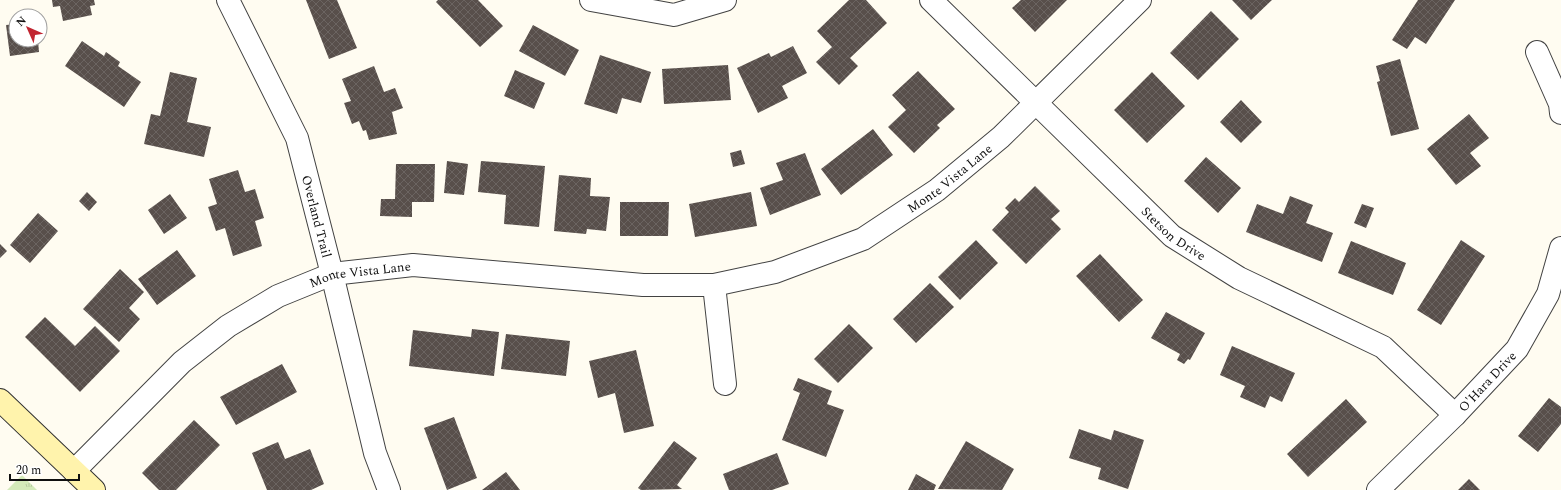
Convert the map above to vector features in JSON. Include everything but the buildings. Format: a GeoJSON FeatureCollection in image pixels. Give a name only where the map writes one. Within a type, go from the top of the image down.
{"type":"FeatureCollection","features":[{"type":"Feature","properties":{"kind":"main road"},"geometry":{"type":"LineString","coordinates":[[0,400],[94,490]]}},
{"type":"Feature","properties":{"kind":"street","name":"Overland Trail"},"geometry":{"type":"LineString","coordinates":[[228,0],[297,138],[332,274],[375,453],[389,490]]}},
{"type":"Feature","properties":{"kind":"street"},"geometry":{"type":"LineString","coordinates":[[591,0],[674,14],[725,0]]}},
{"type":"Feature","properties":{"kind":"street","name":"Stetson Drive"},"geometry":{"type":"LineString","coordinates":[[931,0],[1172,236],[1239,278],[1383,347],[1455,415]]}},
{"type":"Feature","properties":{"kind":"street","name":"Monte Vista Lane"},"geometry":{"type":"LineString","coordinates":[[74,471],[182,362],[228,326],[278,296],[332,274],[413,265],[643,284],[714,285],[775,272],[863,239],[937,190],[1001,137],[1140,0]]}},
{"type":"Feature","properties":{"kind":"street"},"geometry":{"type":"LineString","coordinates":[[1537,52],[1560,104],[1561,113]]}},
{"type":"Feature","properties":{"kind":"street","name":"O'Hara Drive"},"geometry":{"type":"LineString","coordinates":[[1378,490],[1455,415],[1517,349],[1548,294],[1561,248]]}},
{"type":"Feature","properties":{"kind":"street"},"geometry":{"type":"LineString","coordinates":[[714,285],[725,384]]}},
{"type":"Feature","properties":{"kind":"green space"},"geometry":{"type":"Polygon","coordinates":[[[22,475],[37,490],[7,490],[22,475]]]}}]}
